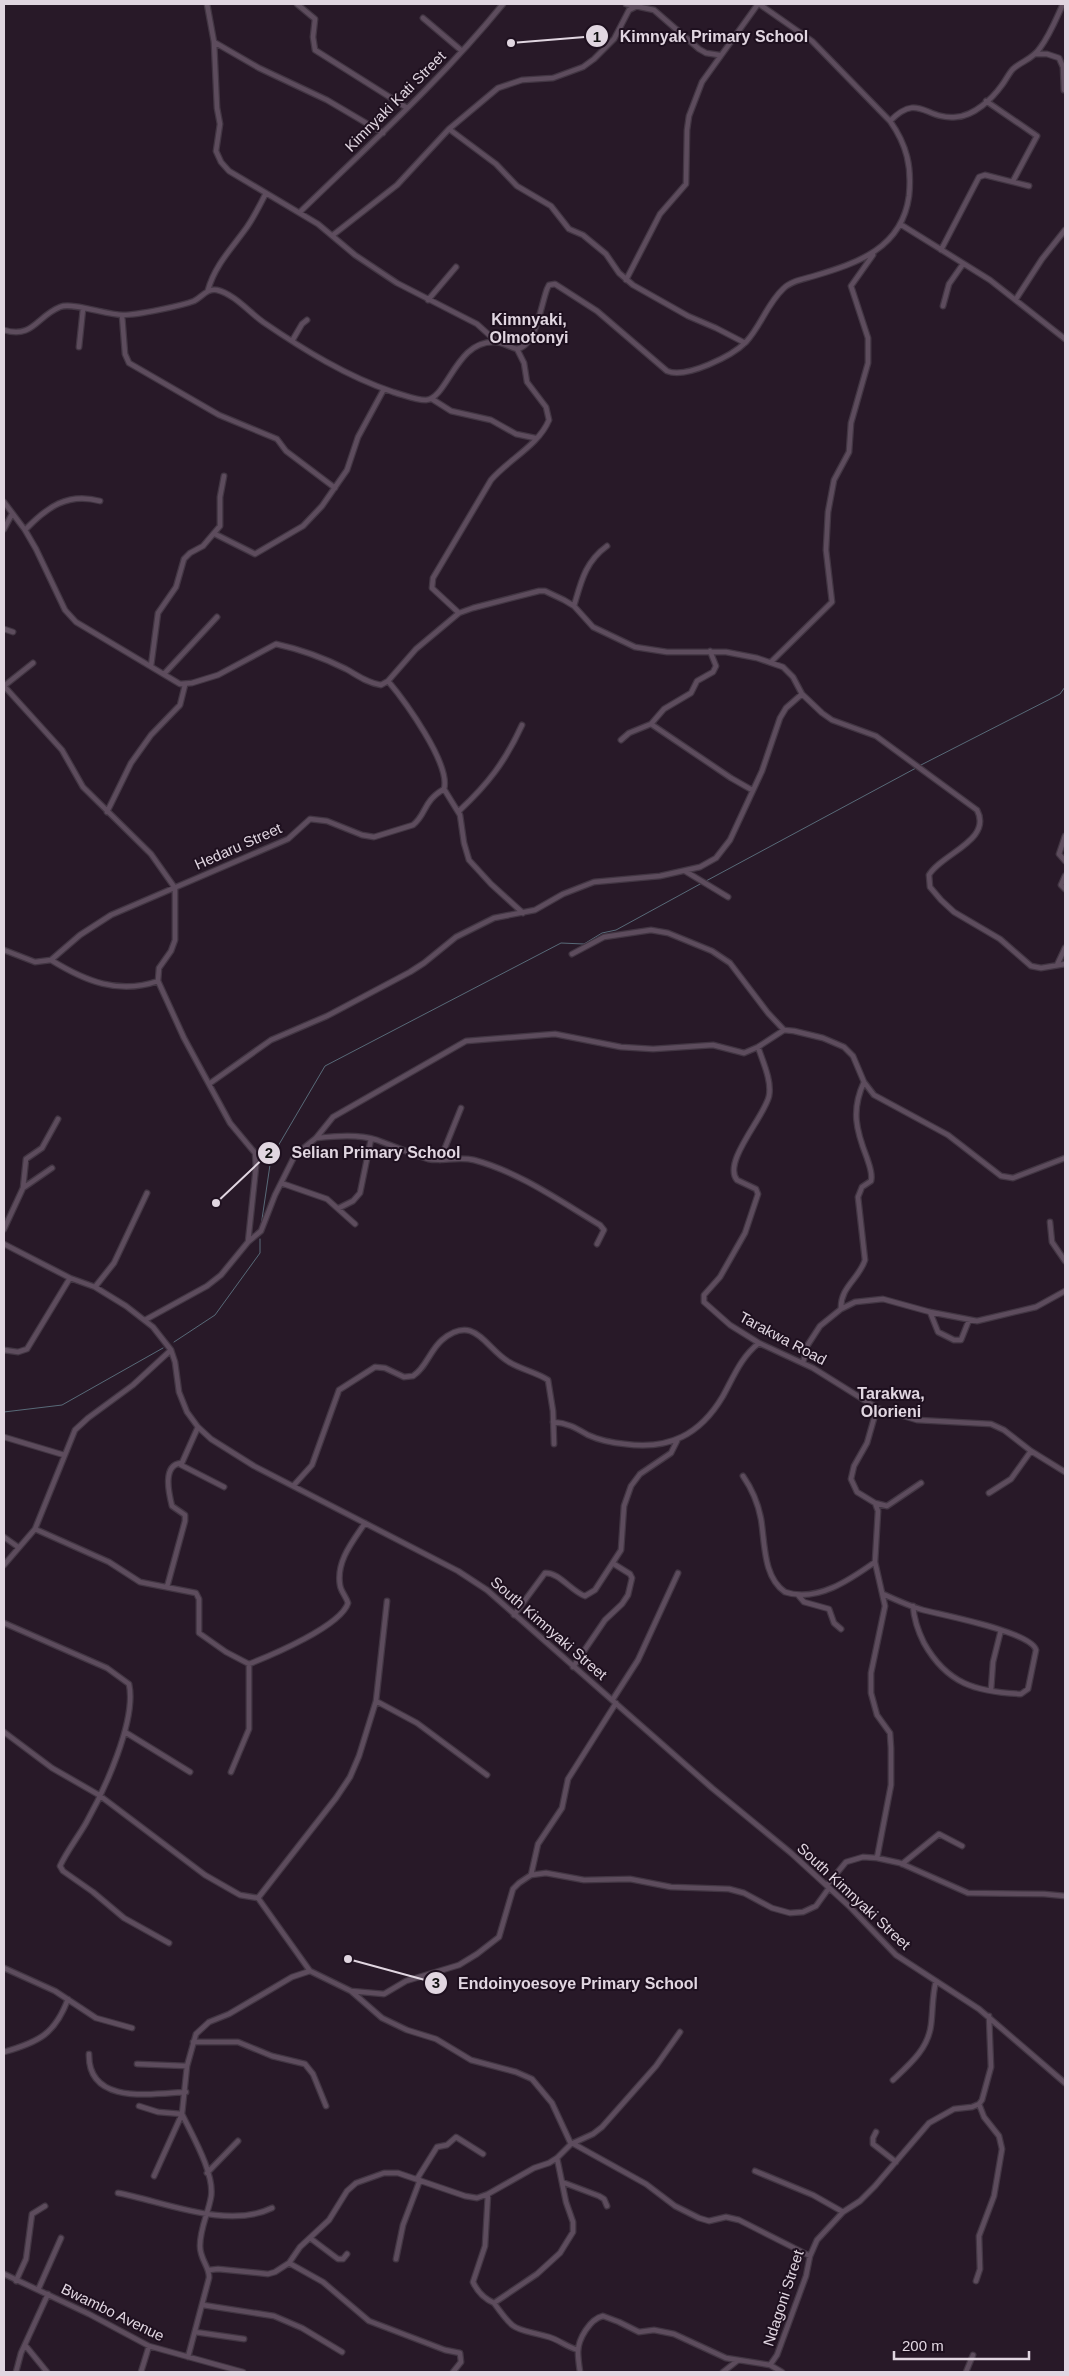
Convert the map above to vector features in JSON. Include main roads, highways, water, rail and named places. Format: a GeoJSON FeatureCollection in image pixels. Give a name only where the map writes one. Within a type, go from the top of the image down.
{"type":"FeatureCollection","features":[{"type":"Feature","properties":{"kind":"waterway"},"geometry":{"type":"LineString","coordinates":[[919,766],[1060,694],[1065,687]]}},
{"type":"Feature","properties":{"kind":"waterway"},"geometry":{"type":"LineString","coordinates":[[706,881],[916,768]]}},
{"type":"Feature","properties":{"kind":"waterway"},"geometry":{"type":"LineString","coordinates":[[261,1226],[271,1158],[325,1066],[561,943],[584,944],[602,933],[616,930],[702,883]]}},
{"type":"Feature","properties":{"kind":"waterway"},"geometry":{"type":"LineString","coordinates":[[174,1342],[215,1315],[260,1253],[260,1239]]}},
{"type":"Feature","properties":{"kind":"waterway"},"geometry":{"type":"LineString","coordinates":[[4,1412],[62,1405],[163,1348]]}},
{"type":"Feature","properties":{"kind":"place","name":"Kimnyak Primary School"},"geometry":{"type":"Point","coordinates":[511,43]}},
{"type":"Feature","properties":{"kind":"place","name":"Selian Primary School"},"geometry":{"type":"Point","coordinates":[216,1203]}},
{"type":"Feature","properties":{"kind":"place","name":"Endoinyoesoye Primary School"},"geometry":{"type":"Point","coordinates":[348,1959]}},
{"type":"Feature","properties":{"kind":"district","name":"Kimnyaki, Olmotonyi"},"geometry":{"type":"Point","coordinates":[529,328]}},
{"type":"Feature","properties":{"kind":"district","name":"Tarakwa, Olorieni"},"geometry":{"type":"Point","coordinates":[891,1402]}}]}
